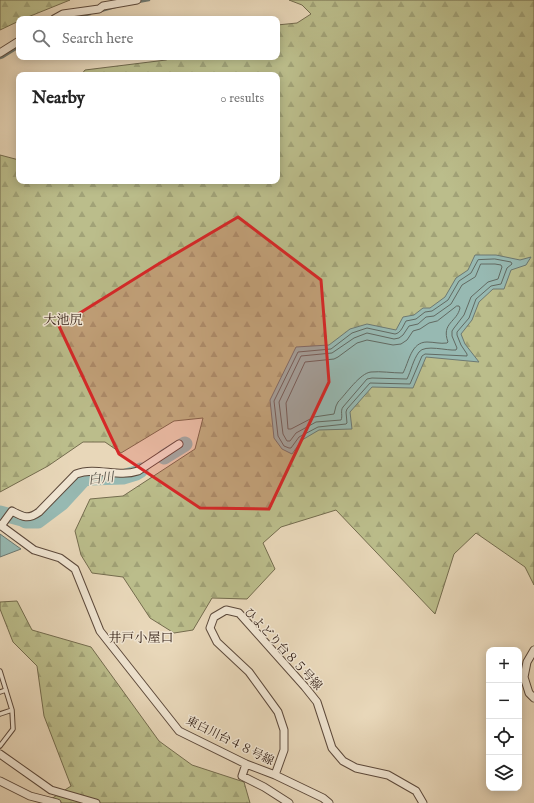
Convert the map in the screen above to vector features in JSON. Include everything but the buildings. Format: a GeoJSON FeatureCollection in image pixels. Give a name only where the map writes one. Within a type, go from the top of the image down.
{"type":"FeatureCollection","features":[{"type":"Feature","properties":{"kind":"street"},"geometry":{"type":"LineString","coordinates":[[59,16],[63,14],[99,9],[103,6],[137,0]]}},
{"type":"Feature","properties":{"kind":"street"},"geometry":{"type":"LineString","coordinates":[[0,53],[16,43]]}},
{"type":"Feature","properties":{"kind":"street"},"geometry":{"type":"LineString","coordinates":[[1,525],[12,511],[23,517],[33,516],[39,512],[76,474],[84,471],[126,474],[133,473],[179,444]]}},
{"type":"Feature","properties":{"kind":"street","name":"東白川台４８号線"},"geometry":{"type":"LineString","coordinates":[[1,525],[34,550],[60,558],[75,569],[100,631],[179,730],[246,764],[275,775],[323,798],[329,803]]}},
{"type":"Feature","properties":{"kind":"street","name":"ひよどり台８５号線"},"geometry":{"type":"LineString","coordinates":[[275,775],[284,750],[284,730],[278,712],[270,700],[249,672],[217,642],[210,628],[214,617],[226,610],[239,613],[306,687],[317,702],[332,748],[343,760],[356,768],[388,775],[416,791],[423,803]]}},
{"type":"Feature","properties":{"kind":"street"},"geometry":{"type":"LineString","coordinates":[[534,650],[527,662],[524,678],[529,693],[534,698]]}},
{"type":"Feature","properties":{"kind":"street"},"geometry":{"type":"LineString","coordinates":[[0,754],[51,790],[96,803]]}},
{"type":"Feature","properties":{"kind":"street"},"geometry":{"type":"LineString","coordinates":[[246,764],[242,776],[264,787],[289,803]]}},
{"type":"Feature","properties":{"kind":"street"},"geometry":{"type":"LineString","coordinates":[[0,781],[30,796],[57,803]]}},
{"type":"Feature","properties":{"kind":"lane"},"geometry":{"type":"LineString","coordinates":[[0,671],[12,710],[13,729],[0,746]]}},
{"type":"Feature","properties":{"kind":"lane"},"geometry":{"type":"LineString","coordinates":[[0,692],[6,690]]}},
{"type":"Feature","properties":{"kind":"lane"},"geometry":{"type":"LineString","coordinates":[[0,714],[12,710]]}},
{"type":"Feature","properties":{"kind":"highlighted area"},"geometry":{"type":"Polygon","coordinates":[[[238,217],[321,280],[329,382],[269,509],[200,508],[119,454],[59,326],[160,263],[238,217]]]}},
{"type":"Feature","properties":{"kind":"green space"},"geometry":{"type":"Polygon","coordinates":[[[0,0],[70,0],[30,16],[16,16],[16,22],[0,30],[0,0]]]}},
{"type":"Feature","properties":{"kind":"green space"},"geometry":{"type":"Polygon","coordinates":[[[289,0],[534,0],[534,585],[525,567],[476,533],[454,554],[435,614],[336,510],[281,527],[263,543],[275,569],[247,599],[212,598],[193,630],[174,633],[150,618],[123,577],[92,573],[81,555],[75,531],[90,499],[123,496],[195,449],[203,418],[174,421],[121,453],[105,442],[83,442],[48,466],[0,492],[0,155],[16,159],[16,184],[280,184],[280,72],[83,72],[85,70],[166,60],[280,60],[280,25],[297,23],[311,14],[302,5],[289,0]]]}},
{"type":"Feature","properties":{"kind":"green space"},"geometry":{"type":"Polygon","coordinates":[[[17,601],[32,630],[91,647],[159,741],[192,765],[244,782],[250,803],[45,803],[71,786],[44,716],[37,666],[13,642],[0,609],[0,602],[17,601]]]}},
{"type":"Feature","properties":{"kind":"water"},"geometry":{"type":"Polygon","coordinates":[[[475,255],[496,255],[520,260],[531,257],[526,265],[511,270],[504,289],[493,289],[479,302],[472,320],[461,334],[465,344],[479,362],[426,357],[413,388],[372,387],[350,412],[352,429],[319,430],[302,440],[292,454],[282,449],[274,438],[270,400],[296,347],[329,345],[350,329],[367,324],[396,330],[403,317],[414,315],[423,308],[430,308],[445,297],[456,278],[468,270],[475,255]]]}},
{"type":"Feature","properties":{"kind":"water"},"geometry":{"type":"Polygon","coordinates":[[[0,534],[21,549],[0,557],[0,534]]]}},
{"type":"Feature","properties":{"kind":"waterway"},"geometry":{"type":"LineString","coordinates":[[138,2],[149,0]]}},
{"type":"Feature","properties":{"kind":"waterway"},"geometry":{"type":"LineString","coordinates":[[101,11],[115,7]]}},
{"type":"Feature","properties":{"kind":"waterway"},"geometry":{"type":"LineString","coordinates":[[82,16],[90,14]]}},
{"type":"Feature","properties":{"kind":"waterway"},"geometry":{"type":"LineString","coordinates":[[0,58],[16,49]]}},
{"type":"Feature","properties":{"kind":"waterway","name":"白川"},"geometry":{"type":"LineString","coordinates":[[164,457],[185,444]]}},
{"type":"Feature","properties":{"kind":"waterway","name":"白川"},"geometry":{"type":"LineString","coordinates":[[0,513],[26,521],[38,521],[62,503],[84,479],[123,477],[141,470]]}},
{"type":"Feature","properties":{"kind":"district","name":"大池尻"},"geometry":{"type":"Point","coordinates":[63,320]}},
{"type":"Feature","properties":{"kind":"district","name":"井戸小屋口"},"geometry":{"type":"Point","coordinates":[141,638]}}]}
